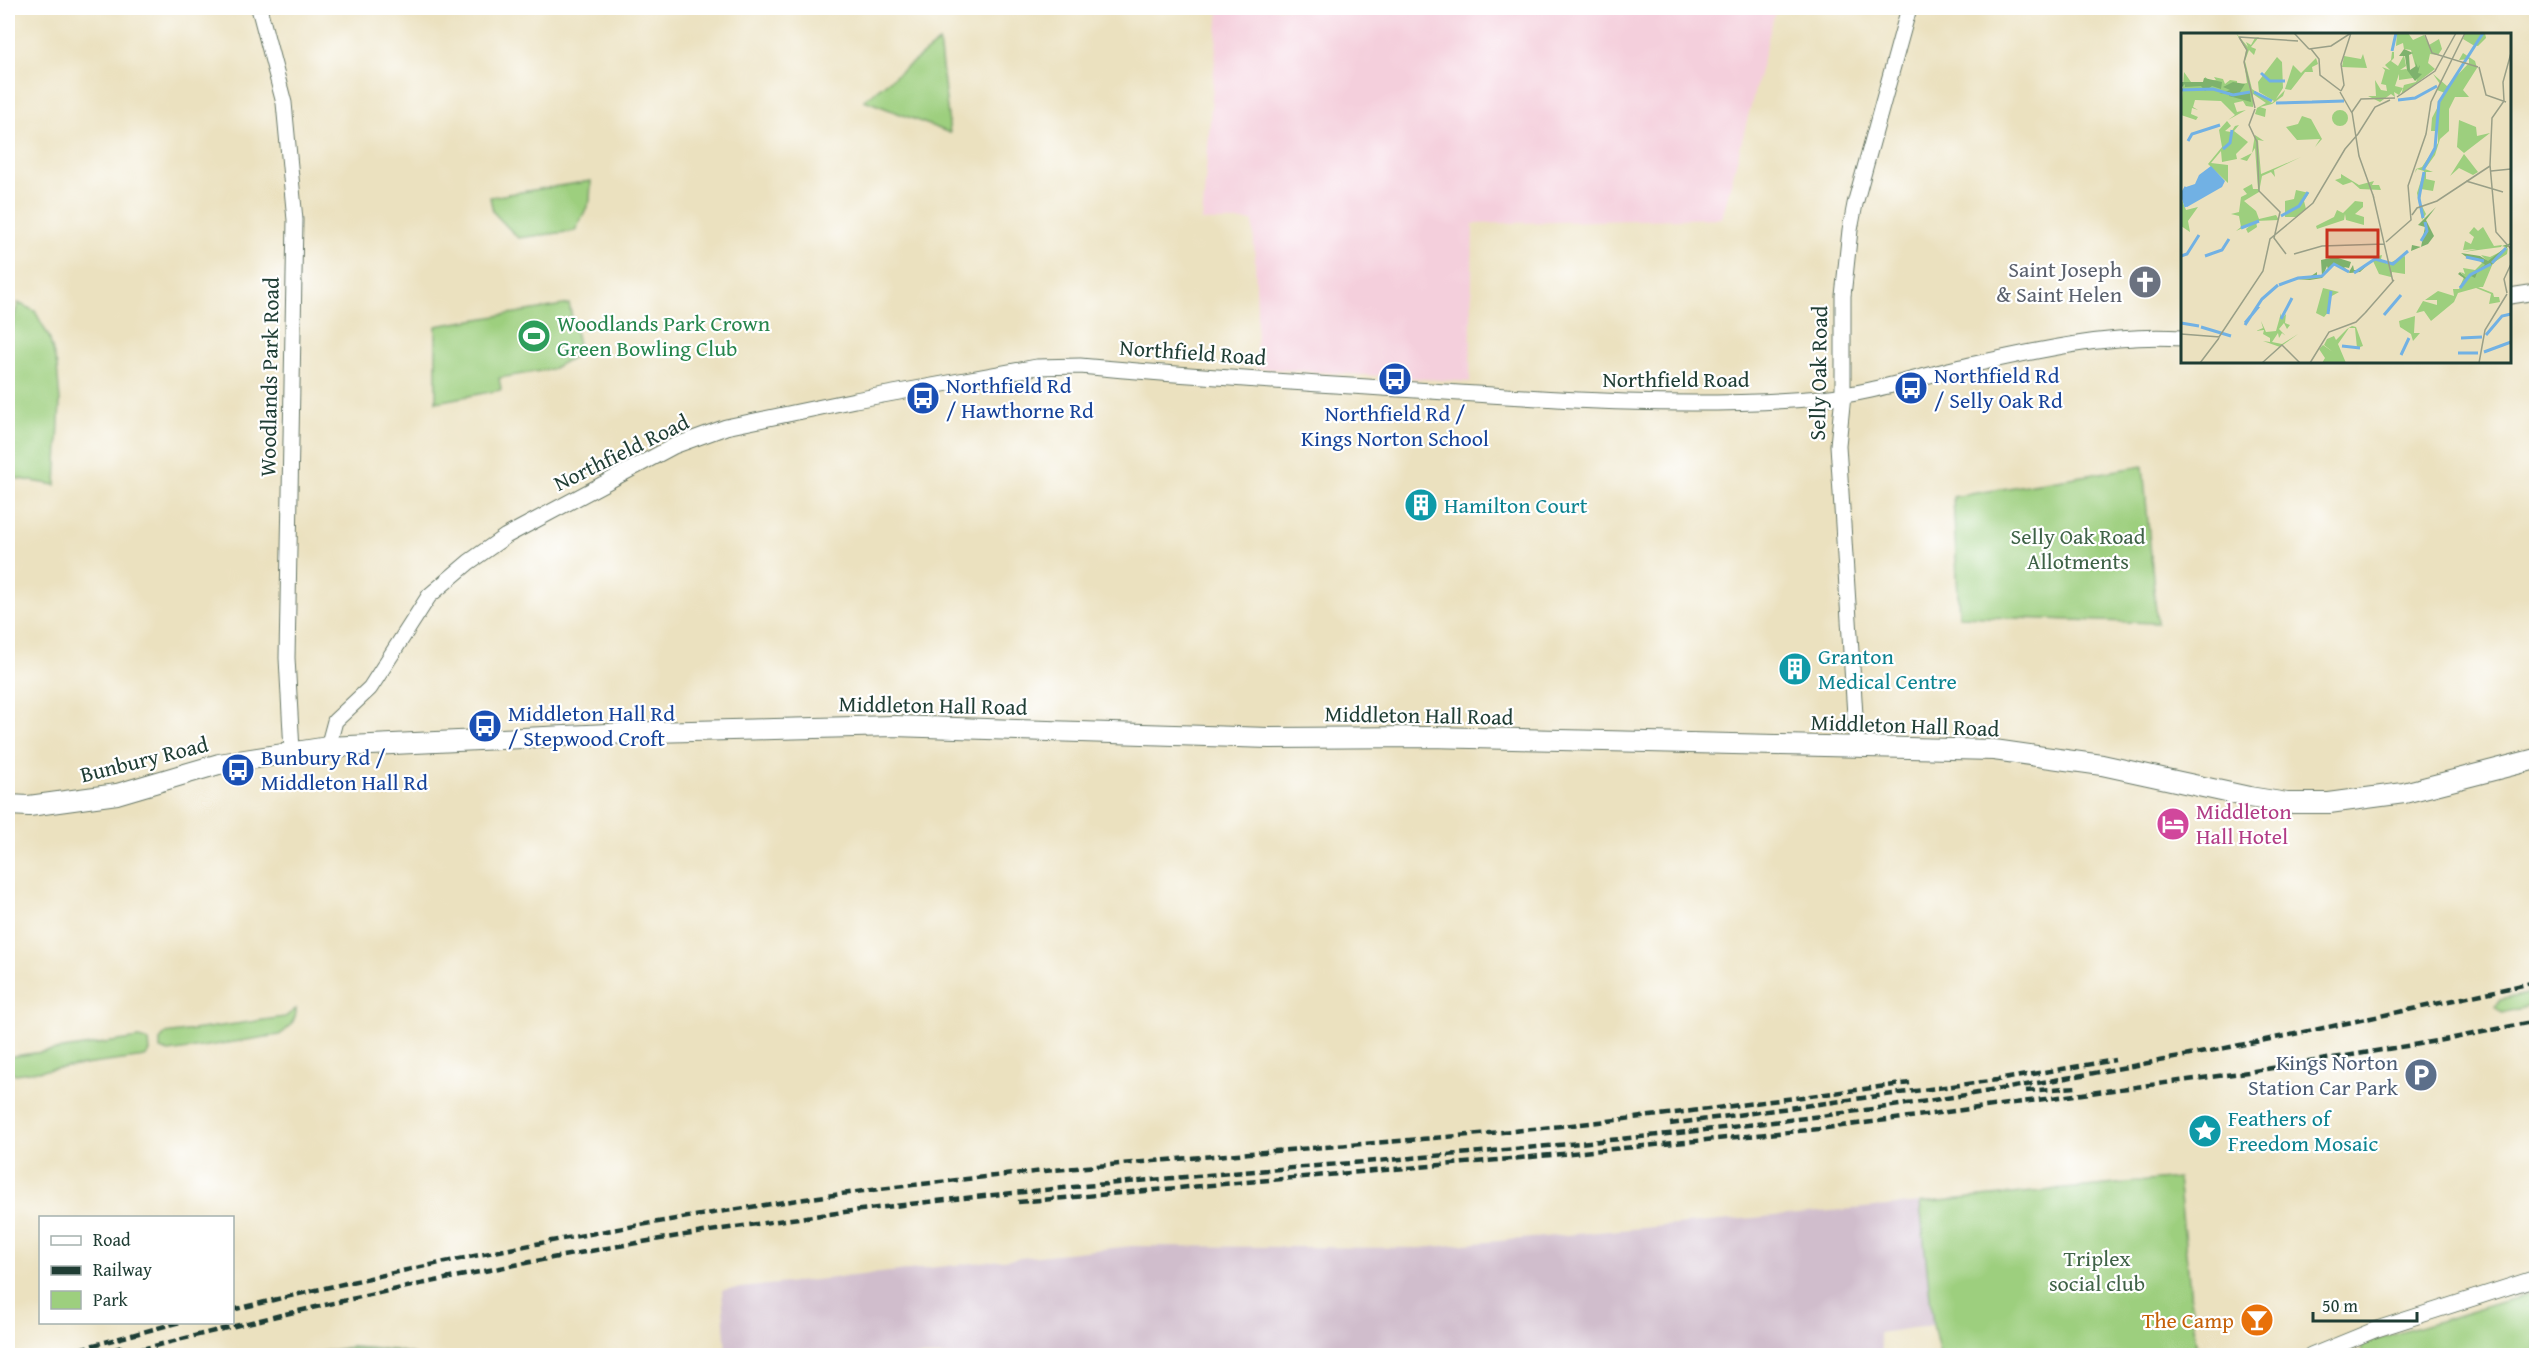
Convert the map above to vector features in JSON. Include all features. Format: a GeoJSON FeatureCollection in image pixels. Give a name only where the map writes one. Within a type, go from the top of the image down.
{"type":"FeatureCollection","features":[{"type":"Feature","properties":{"kind":"main road","name":"Middleton Hall Road"},"geometry":{"type":"LineString","coordinates":[[292,751],[328,747],[652,732],[894,726],[1269,738],[1430,737],[1994,750],[2058,757],[2249,797],[2287,803],[2329,804],[2404,793],[2536,759]]}},
{"type":"Feature","properties":{"kind":"main road","name":"Bunbury Road"},"geometry":{"type":"LineString","coordinates":[[8,805],[29,806],[117,795],[219,764],[292,751]]}},
{"type":"Feature","properties":{"kind":"street","name":"Woodlands Park Road"},"geometry":{"type":"LineString","coordinates":[[259,8],[284,102],[295,220],[287,658],[292,751]]}},
{"type":"Feature","properties":{"kind":"street","name":"Selly Oak Road"},"geometry":{"type":"LineString","coordinates":[[1857,747],[1838,445],[1844,395],[1843,296],[1850,230],[1908,8]]}},
{"type":"Feature","properties":{"kind":"street"},"geometry":{"type":"LineString","coordinates":[[2511,296],[2536,292]]}},
{"type":"Feature","properties":{"kind":"street","name":"Northfield Road"},"geometry":{"type":"LineString","coordinates":[[328,747],[335,721],[370,688],[429,596],[469,562],[506,536],[674,446],[752,420],[1037,367],[1080,366],[1577,401],[1680,404],[1844,395],[1861,393],[1956,368],[2042,351],[2150,336],[2181,338]]}},
{"type":"Feature","properties":{"kind":"street"},"geometry":{"type":"LineString","coordinates":[[2312,1356],[2377,1329],[2536,1278]]}},
{"type":"Feature","properties":{"kind":"shaded area"},"geometry":{"type":"Polygon","coordinates":[[[1219,8],[1776,8],[1722,218],[1473,224],[1470,382],[1256,368],[1257,308],[1253,221],[1202,221],[1219,8]]]}},
{"type":"Feature","properties":{"kind":"shaded area"},"geometry":{"type":"Polygon","coordinates":[[[1920,1203],[1933,1325],[1879,1333],[1883,1356],[726,1356],[722,1290],[1132,1246],[1420,1248],[1920,1203]]]}},
{"type":"Feature","properties":{"kind":"green space"},"geometry":{"type":"Polygon","coordinates":[[[939,42],[950,133],[864,100],[939,42]]]}},
{"type":"Feature","properties":{"kind":"green space"},"geometry":{"type":"Polygon","coordinates":[[[591,181],[590,201],[575,231],[518,238],[493,212],[490,197],[591,181]]]}},
{"type":"Feature","properties":{"kind":"green space"},"geometry":{"type":"Polygon","coordinates":[[[18,303],[35,311],[49,337],[57,366],[60,401],[56,485],[15,478],[8,368],[12,324],[18,303]]]}},
{"type":"Feature","properties":{"kind":"green space"},"geometry":{"type":"Polygon","coordinates":[[[569,304],[580,353],[552,369],[499,378],[501,390],[436,402],[436,326],[569,304]]]}},
{"type":"Feature","properties":{"kind":"green space","name":"Selly Oak Road Allotments"},"geometry":{"type":"Polygon","coordinates":[[[2143,466],[2157,623],[1959,616],[1953,497],[2143,466]]]}},
{"type":"Feature","properties":{"kind":"green space"},"geometry":{"type":"Polygon","coordinates":[[[2536,992],[2536,1005],[2502,1013],[2495,1007],[2500,1000],[2536,992]]]}},
{"type":"Feature","properties":{"kind":"green space"},"geometry":{"type":"Polygon","coordinates":[[[296,1009],[291,1024],[279,1035],[169,1052],[160,1049],[160,1040],[165,1034],[285,1017],[296,1009]]]}},
{"type":"Feature","properties":{"kind":"green space"},"geometry":{"type":"Polygon","coordinates":[[[139,1038],[149,1041],[150,1052],[145,1057],[15,1074],[8,1068],[8,1057],[139,1038]]]}},
{"type":"Feature","properties":{"kind":"green space","name":"Triplex social club"},"geometry":{"type":"Polygon","coordinates":[[[2178,1178],[2197,1355],[1940,1355],[1933,1325],[1920,1203],[2178,1178]]]}},
{"type":"Feature","properties":{"kind":"green space"},"geometry":{"type":"Polygon","coordinates":[[[2536,1292],[2536,1355],[2361,1355],[2362,1344],[2536,1292]]]}},
{"type":"Feature","properties":{"kind":"green space"},"geometry":{"type":"Polygon","coordinates":[[[351,1347],[395,1350],[416,1355],[305,1355],[351,1347]]]}},
{"type":"Feature","properties":{"kind":"railway"},"geometry":{"type":"LineString","coordinates":[[115,1356],[398,1289],[493,1269],[684,1235],[877,1208],[992,1195],[1567,1144],[1797,1119],[1983,1092],[2168,1059],[2536,982]]}},
{"type":"Feature","properties":{"kind":"railway"},"geometry":{"type":"LineString","coordinates":[[1018,1202],[1510,1159],[1819,1129],[2248,1072],[2449,1039],[2536,1021]]}},
{"type":"Feature","properties":{"kind":"railway"},"geometry":{"type":"LineString","coordinates":[[1670,1124],[1997,1080],[2115,1060]]}},
{"type":"Feature","properties":{"kind":"railway"},"geometry":{"type":"LineString","coordinates":[[234,1310],[454,1260],[677,1219],[826,1196],[1083,1167],[1563,1126],[1910,1083]]}},
{"type":"Feature","properties":{"kind":"railway"},"geometry":{"type":"LineString","coordinates":[[2026,1091],[2077,1087]]}},
{"type":"Feature","properties":{"kind":"railway"},"geometry":{"type":"LineString","coordinates":[[53,1356],[173,1324]]}},
{"type":"Feature","properties":{"kind":"railway"},"geometry":{"type":"LineString","coordinates":[[90,1356],[122,1347]]}},
{"type":"Feature","properties":{"kind":"place","name":"Saint Joseph & Saint Helen"},"geometry":{"type":"Point","coordinates":[2145,282]}},
{"type":"Feature","properties":{"kind":"place","name":"Woodlands Park Crown Green Bowling Club"},"geometry":{"type":"Point","coordinates":[534,336]}},
{"type":"Feature","properties":{"kind":"place","name":"Northfield Rd / Kings Norton School"},"geometry":{"type":"Point","coordinates":[1395,379]}},
{"type":"Feature","properties":{"kind":"place","name":"Northfield Rd / Selly Oak Rd"},"geometry":{"type":"Point","coordinates":[1911,388]}},
{"type":"Feature","properties":{"kind":"place","name":"Northfield Rd / Hawthorne Rd"},"geometry":{"type":"Point","coordinates":[923,398]}},
{"type":"Feature","properties":{"kind":"place","name":"Hamilton Court"},"geometry":{"type":"Point","coordinates":[1421,505]}},
{"type":"Feature","properties":{"kind":"place","name":"Granton Medical Centre"},"geometry":{"type":"Point","coordinates":[1795,669]}},
{"type":"Feature","properties":{"kind":"place","name":"Middleton Hall Rd / Stepwood Croft"},"geometry":{"type":"Point","coordinates":[485,726]}},
{"type":"Feature","properties":{"kind":"place","name":"Bunbury Rd / Middleton Hall Rd"},"geometry":{"type":"Point","coordinates":[238,770]}},
{"type":"Feature","properties":{"kind":"place","name":"Middleton Hall Hotel"},"geometry":{"type":"Point","coordinates":[2173,824]}},
{"type":"Feature","properties":{"kind":"place","name":"Kings Norton Station Car Park"},"geometry":{"type":"Point","coordinates":[2421,1075]}},
{"type":"Feature","properties":{"kind":"place","name":"Feathers of Freedom Mosaic"},"geometry":{"type":"Point","coordinates":[2205,1131]}},
{"type":"Feature","properties":{"kind":"place","name":"The Camp"},"geometry":{"type":"Point","coordinates":[2257,1320]}}]}
